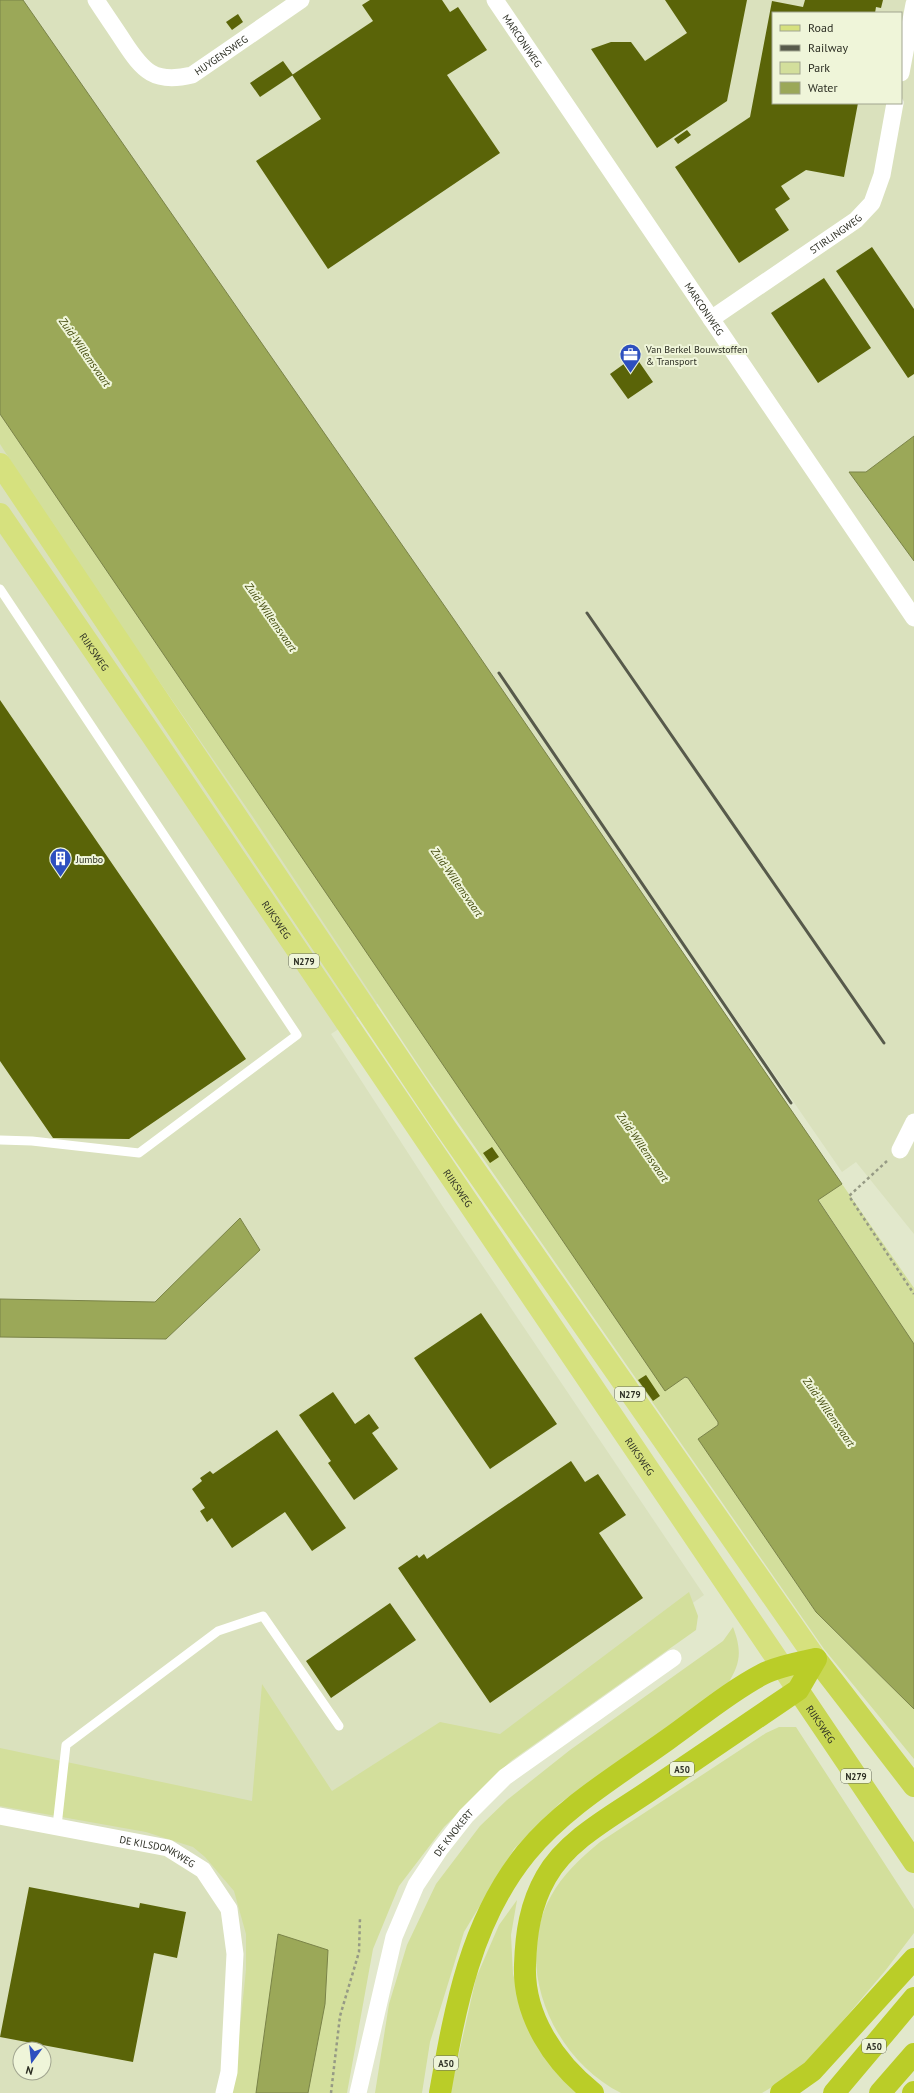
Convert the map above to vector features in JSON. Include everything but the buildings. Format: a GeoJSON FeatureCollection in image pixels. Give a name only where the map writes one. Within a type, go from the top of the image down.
{"type":"FeatureCollection","features":[{"type":"Feature","properties":{"kind":"highway","name":"A50"},"geometry":{"type":"LineString","coordinates":[[440,2093],[461,1985],[469,1959],[492,1906],[526,1854],[550,1828],[583,1800],[735,1692],[762,1674],[782,1667],[816,1659]]}},
{"type":"Feature","properties":{"kind":"highway","name":"A50"},"geometry":{"type":"LineString","coordinates":[[593,2093],[573,2077],[548,2045],[532,2015],[524,1981],[525,1942],[529,1920],[546,1877],[569,1850],[602,1823],[798,1690],[816,1659]]}},
{"type":"Feature","properties":{"kind":"highway","name":"N279"},"geometry":{"type":"LineString","coordinates":[[816,1659],[914,1786]]}},
{"type":"Feature","properties":{"kind":"highway","name":"RIJKSWEG"},"geometry":{"type":"LineString","coordinates":[[798,1690],[914,1862]]}},
{"type":"Feature","properties":{"kind":"highway"},"geometry":{"type":"LineString","coordinates":[[781,2093],[812,2071],[914,1959]]}},
{"type":"Feature","properties":{"kind":"highway","name":"A50"},"geometry":{"type":"LineString","coordinates":[[834,2093],[914,1998]]}},
{"type":"Feature","properties":{"kind":"highway"},"geometry":{"type":"LineString","coordinates":[[880,2093],[914,2054]]}},
{"type":"Feature","properties":{"kind":"main road","name":"N279"},"geometry":{"type":"LineString","coordinates":[[0,464],[445,1127],[816,1659]]}},
{"type":"Feature","properties":{"kind":"main road","name":"RIJKSWEG"},"geometry":{"type":"LineString","coordinates":[[0,514],[153,737],[605,1408],[798,1690]]}},
{"type":"Feature","properties":{"kind":"street","name":"HUYGENSWEG"},"geometry":{"type":"LineString","coordinates":[[96,0],[139,64],[151,73],[164,78],[178,78],[192,74],[301,0]]}},
{"type":"Feature","properties":{"kind":"street","name":"MARCONIWEG"},"geometry":{"type":"LineString","coordinates":[[494,0],[914,618]]}},
{"type":"Feature","properties":{"kind":"street"},"geometry":{"type":"LineString","coordinates":[[902,68],[914,4]]}},
{"type":"Feature","properties":{"kind":"street","name":"STIRLINGWEG"},"geometry":{"type":"LineString","coordinates":[[711,319],[856,220],[872,203],[882,175],[895,104]]}},
{"type":"Feature","properties":{"kind":"street"},"geometry":{"type":"LineString","coordinates":[[900,1150],[914,1122]]}},
{"type":"Feature","properties":{"kind":"street","name":"DE KNOKERT"},"geometry":{"type":"LineString","coordinates":[[358,2093],[394,1937],[416,1885],[440,1849],[466,1816],[505,1777],[673,1658]]}},
{"type":"Feature","properties":{"kind":"street","name":"DE KILSDONKWEG"},"geometry":{"type":"LineString","coordinates":[[0,1816],[168,1848],[203,1870],[229,1909],[235,1954],[229,2072],[224,2093]]}},
{"type":"Feature","properties":{"kind":"lane"},"geometry":{"type":"LineString","coordinates":[[0,589],[297,1035],[139,1152],[0,1140]]}},
{"type":"Feature","properties":{"kind":"lane"},"geometry":{"type":"LineString","coordinates":[[57,1826],[66,1745],[218,1630],[263,1616],[339,1726]]}},
{"type":"Feature","properties":{"kind":"path"},"geometry":{"type":"LineString","coordinates":[[900,1150],[849,1196],[914,1294]]}},
{"type":"Feature","properties":{"kind":"path"},"geometry":{"type":"LineString","coordinates":[[331,2093],[340,2016],[359,1952],[360,1918]]}},
{"type":"Feature","properties":{"kind":"shaded area"},"geometry":{"type":"Polygon","coordinates":[[[0,0],[914,0],[914,1234],[856,1162],[842,1172],[712,984],[551,784],[402,988],[331,1034],[445,1210],[704,1595],[500,1740],[241,2093],[0,2093],[0,0]]]}},
{"type":"Feature","properties":{"kind":"green space"},"geometry":{"type":"Polygon","coordinates":[[[0,414],[665,1390],[685,1377],[688,1378],[718,1422],[718,1425],[698,1439],[816,1612],[914,1709],[914,1759],[824,1649],[425,1075],[253,817],[60,538],[0,444],[0,414]]]}},
{"type":"Feature","properties":{"kind":"green space"},"geometry":{"type":"Polygon","coordinates":[[[842,1184],[914,1288],[914,1344],[818,1199],[842,1184]]]}},
{"type":"Feature","properties":{"kind":"green space"},"geometry":{"type":"Polygon","coordinates":[[[689,1592],[698,1616],[696,1630],[511,1761],[444,1827],[399,1886],[373,1949],[347,2093],[233,2093],[246,1970],[246,1934],[234,1891],[205,1857],[193,1847],[146,1832],[0,1806],[0,1748],[252,1801],[262,1684],[332,1791],[440,1722],[500,1734],[689,1592]]]}},
{"type":"Feature","properties":{"kind":"green space"},"geometry":{"type":"Polygon","coordinates":[[[733,1627],[738,1643],[739,1657],[732,1677],[727,1685],[560,1803],[514,1849],[464,1932],[430,2042],[422,2093],[375,2093],[389,2004],[407,1945],[436,1884],[480,1826],[507,1800],[570,1750],[723,1641],[733,1627]]]}},
{"type":"Feature","properties":{"kind":"green space"},"geometry":{"type":"Polygon","coordinates":[[[779,1727],[796,1727],[914,1909],[914,1933],[885,1971],[802,2069],[762,2093],[621,2093],[597,2078],[576,2058],[559,2034],[546,2008],[538,1980],[536,1952],[540,1923],[551,1896],[567,1873],[579,1860],[600,1842],[766,1733],[779,1727]]]}},
{"type":"Feature","properties":{"kind":"green space"},"geometry":{"type":"Polygon","coordinates":[[[517,1900],[511,1935],[513,1974],[530,2031],[553,2069],[576,2093],[450,2093],[476,1978],[499,1925],[517,1900]]]}},
{"type":"Feature","properties":{"kind":"water","name":"Zuid-Willemsvaart"},"geometry":{"type":"Polygon","coordinates":[[[0,0],[23,0],[455,621],[842,1184],[818,1200],[914,1344],[914,1709],[816,1612],[698,1439],[718,1425],[718,1422],[688,1378],[685,1377],[665,1391],[0,414],[0,0]]]}},
{"type":"Feature","properties":{"kind":"water"},"geometry":{"type":"Polygon","coordinates":[[[914,436],[914,561],[849,472],[866,472],[914,436]]]}},
{"type":"Feature","properties":{"kind":"water"},"geometry":{"type":"Polygon","coordinates":[[[240,1218],[260,1250],[166,1339],[0,1337],[0,1299],[155,1302],[240,1218]]]}},
{"type":"Feature","properties":{"kind":"water"},"geometry":{"type":"Polygon","coordinates":[[[278,1934],[328,1950],[325,2004],[308,2093],[256,2093],[278,1934]]]}},
{"type":"Feature","properties":{"kind":"railway"},"geometry":{"type":"LineString","coordinates":[[587,613],[884,1043]]}},
{"type":"Feature","properties":{"kind":"railway"},"geometry":{"type":"LineString","coordinates":[[499,673],[791,1103]]}},
{"type":"Feature","properties":{"kind":"place","name":"Van Berkel Bouwstoffen & Transport"},"geometry":{"type":"Point","coordinates":[631,374]}},
{"type":"Feature","properties":{"kind":"place","name":"Jumbo"},"geometry":{"type":"Point","coordinates":[61,878]}}]}
